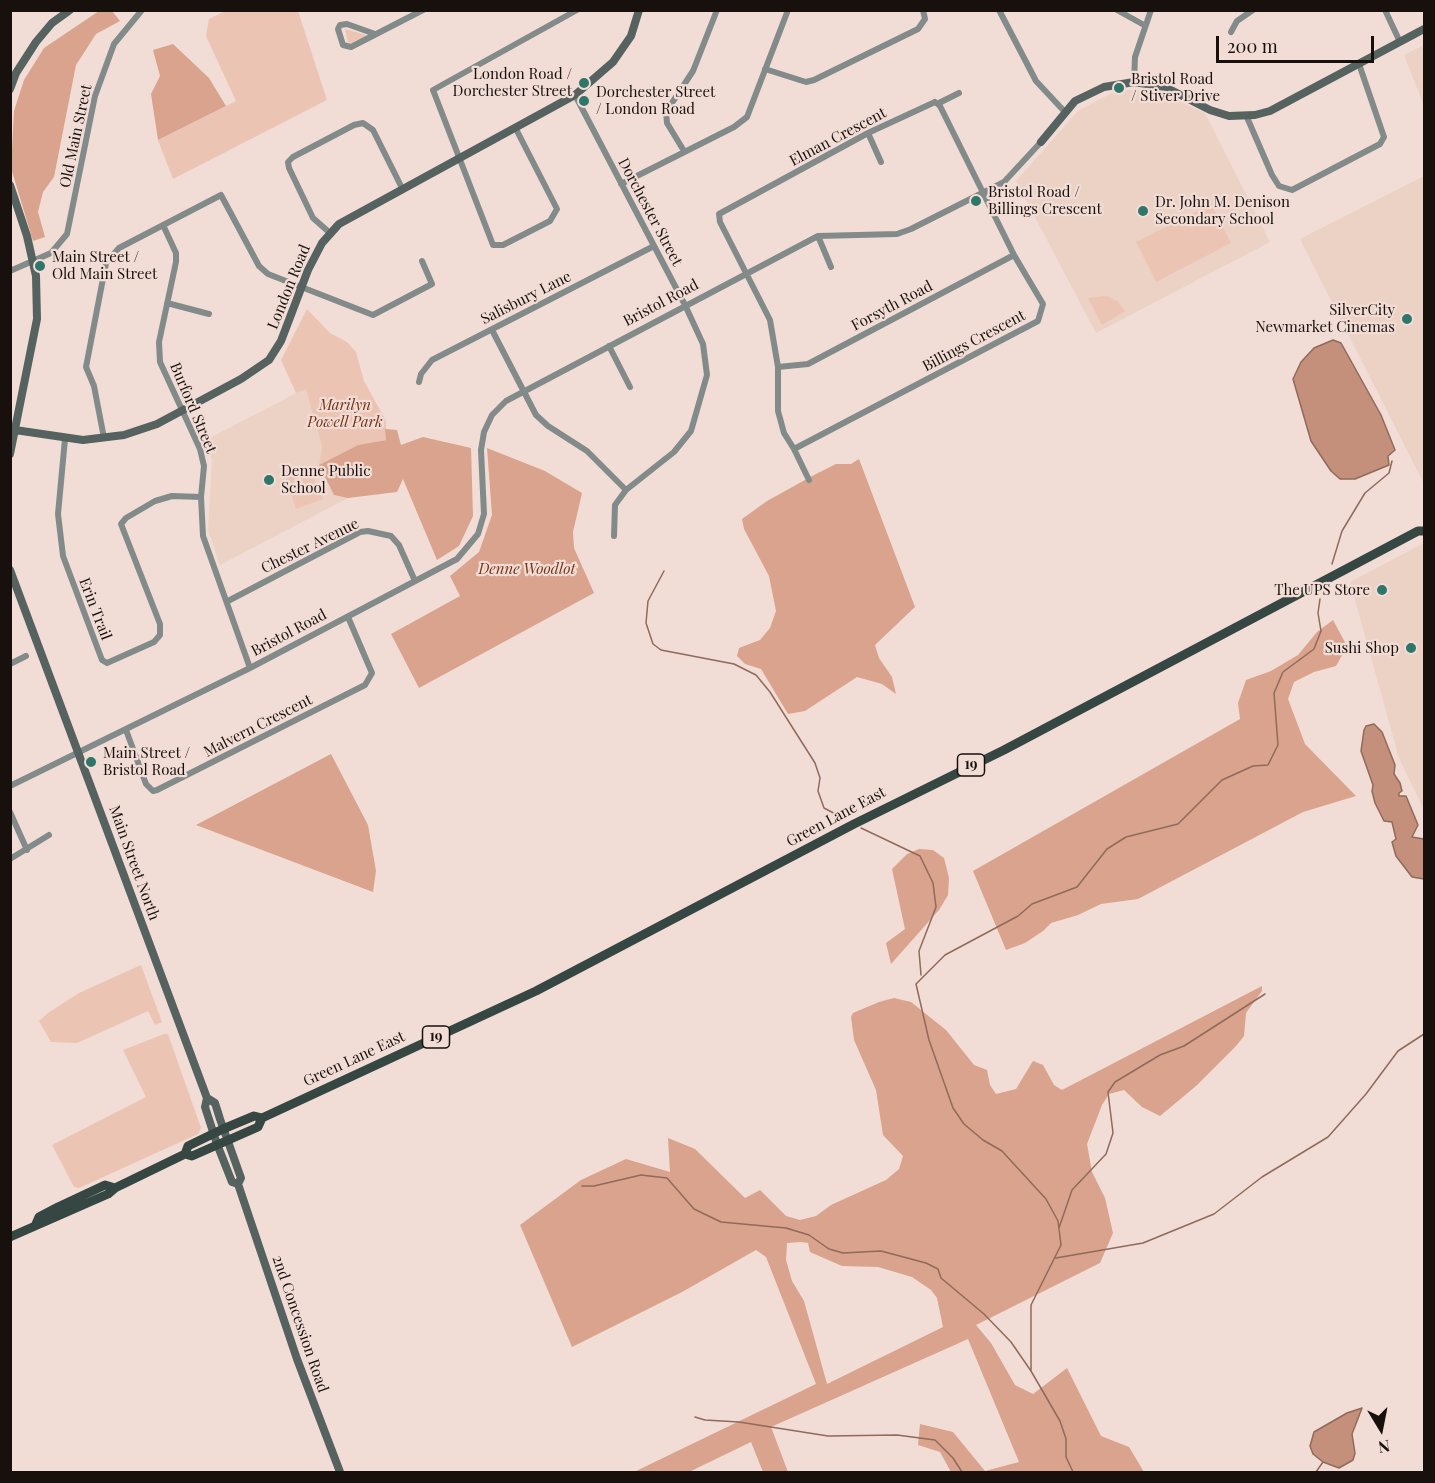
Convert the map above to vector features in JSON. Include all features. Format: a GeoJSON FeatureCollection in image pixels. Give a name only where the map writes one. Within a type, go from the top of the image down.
{"type":"FeatureCollection","features":[{"type":"Feature","properties":{"kind":"main road","name":"Green Lane East"},"geometry":{"type":"LineString","coordinates":[[185,1154],[188,1146],[224,1129],[254,1116],[262,1118],[536,991],[854,824],[1004,750],[1421,531],[1425,521]]}},
{"type":"Feature","properties":{"kind":"main road","name":"Green Lane East"},"geometry":{"type":"LineString","coordinates":[[10,1237],[108,1194],[115,1188],[185,1154],[192,1156],[258,1127],[262,1118]]}},
{"type":"Feature","properties":{"kind":"street"},"geometry":{"type":"LineString","coordinates":[[10,89],[16,73],[36,42],[52,24],[70,10]]}},
{"type":"Feature","properties":{"kind":"street","name":"Old Main Street"},"geometry":{"type":"LineString","coordinates":[[10,271],[51,253],[67,234],[95,96],[114,44],[142,10]]}},
{"type":"Feature","properties":{"kind":"street"},"geometry":{"type":"LineString","coordinates":[[375,34],[347,24],[340,25],[338,29],[343,45],[347,47],[375,34],[423,10]]}},
{"type":"Feature","properties":{"kind":"street"},"geometry":{"type":"LineString","coordinates":[[516,129],[557,209],[550,221],[503,245],[490,242],[433,90],[577,10]]}},
{"type":"Feature","properties":{"kind":"street"},"geometry":{"type":"LineString","coordinates":[[684,151],[667,123],[666,112],[693,70],[717,10]]}},
{"type":"Feature","properties":{"kind":"street"},"geometry":{"type":"LineString","coordinates":[[621,184],[734,127],[747,117],[788,10]]}},
{"type":"Feature","properties":{"kind":"street"},"geometry":{"type":"LineString","coordinates":[[765,69],[806,82],[814,80],[918,29],[925,19],[923,10]]}},
{"type":"Feature","properties":{"kind":"street"},"geometry":{"type":"LineString","coordinates":[[999,10],[1036,81],[1064,111]]}},
{"type":"Feature","properties":{"kind":"street"},"geometry":{"type":"LineString","coordinates":[[1117,10],[1144,25]]}},
{"type":"Feature","properties":{"kind":"street"},"geometry":{"type":"LineString","coordinates":[[1134,82],[1135,57],[1151,10]]}},
{"type":"Feature","properties":{"kind":"street"},"geometry":{"type":"LineString","coordinates":[[1231,32],[1236,21],[1253,10]]}},
{"type":"Feature","properties":{"kind":"street"},"geometry":{"type":"LineString","coordinates":[[1385,10],[1400,42]]}},
{"type":"Feature","properties":{"kind":"street","name":"London Road"},"geometry":{"type":"LineString","coordinates":[[15,430],[65,439],[104,438],[157,424],[241,379],[269,360],[281,341],[308,270],[322,243],[339,224],[575,95],[613,62],[631,36],[638,11]]}},
{"type":"Feature","properties":{"kind":"street","name":"Bristol Road"},"geometry":{"type":"LineString","coordinates":[[10,786],[250,668],[457,559],[478,534],[484,514],[481,450],[484,432],[492,416],[506,401],[522,392],[818,236],[897,234],[1005,182],[1041,142],[1064,111],[1075,101],[1104,87],[1134,82],[1165,87],[1210,110],[1230,116],[1270,111],[1425,29]]}},
{"type":"Feature","properties":{"kind":"street"},"geometry":{"type":"LineString","coordinates":[[1246,115],[1272,175],[1279,186],[1292,190],[1380,144],[1384,137],[1359,64]]}},
{"type":"Feature","properties":{"kind":"street","name":"Elman Crescent"},"geometry":{"type":"LineString","coordinates":[[747,273],[720,222],[719,214],[868,134],[958,93]]}},
{"type":"Feature","properties":{"kind":"street","name":"Dorchester Street"},"geometry":{"type":"LineString","coordinates":[[575,95],[685,305],[703,344],[707,375],[691,431],[674,452],[626,490]]}},
{"type":"Feature","properties":{"kind":"street"},"geometry":{"type":"LineString","coordinates":[[939,103],[983,193]]}},
{"type":"Feature","properties":{"kind":"street"},"geometry":{"type":"LineString","coordinates":[[330,233],[313,218],[289,168],[288,162],[293,157],[354,124],[363,123],[373,130],[402,188]]}},
{"type":"Feature","properties":{"kind":"street"},"geometry":{"type":"LineString","coordinates":[[868,134],[881,162]]}},
{"type":"Feature","properties":{"kind":"street"},"geometry":{"type":"LineString","coordinates":[[10,185],[36,276],[36,319],[10,454]]}},
{"type":"Feature","properties":{"kind":"street","name":"Billings Crescent"},"geometry":{"type":"LineString","coordinates":[[794,449],[1038,321],[1043,304],[1014,255],[983,193]]}},
{"type":"Feature","properties":{"kind":"street"},"geometry":{"type":"LineString","coordinates":[[104,438],[94,386],[83,367],[106,263],[119,248],[221,195],[263,270],[273,277],[373,315],[432,284],[422,261]]}},
{"type":"Feature","properties":{"kind":"street","name":"Burford Street"},"geometry":{"type":"LineString","coordinates":[[163,225],[176,253],[159,342],[160,362],[200,449],[204,466],[201,497],[203,536],[250,668]]}},
{"type":"Feature","properties":{"kind":"street"},"geometry":{"type":"LineString","coordinates":[[818,236],[831,267]]}},
{"type":"Feature","properties":{"kind":"street","name":"Salisbury Lane"},"geometry":{"type":"LineString","coordinates":[[420,382],[421,374],[432,360],[654,246]]}},
{"type":"Feature","properties":{"kind":"street","name":"Forsyth Road"},"geometry":{"type":"LineString","coordinates":[[778,367],[808,364],[1014,255]]}},
{"type":"Feature","properties":{"kind":"street"},"geometry":{"type":"LineString","coordinates":[[747,273],[770,320],[778,367],[777,411],[784,433],[810,480]]}},
{"type":"Feature","properties":{"kind":"street"},"geometry":{"type":"LineString","coordinates":[[167,303],[209,314]]}},
{"type":"Feature","properties":{"kind":"street"},"geometry":{"type":"LineString","coordinates":[[492,330],[522,392],[536,415],[548,426],[587,451],[626,490],[615,505],[614,536]]}},
{"type":"Feature","properties":{"kind":"street"},"geometry":{"type":"LineString","coordinates":[[609,346],[630,387]]}},
{"type":"Feature","properties":{"kind":"street","name":"Erin Trail"},"geometry":{"type":"LineString","coordinates":[[65,439],[58,514],[63,556],[102,660],[107,663],[154,642],[160,635],[160,624],[121,524],[126,518],[155,501],[172,496],[201,497]]}},
{"type":"Feature","properties":{"kind":"street","name":"Chester Avenue"},"geometry":{"type":"LineString","coordinates":[[228,601],[360,532],[368,531],[391,536],[399,544],[415,581]]}},
{"type":"Feature","properties":{"kind":"street","name":"Main Street North"},"geometry":{"type":"LineString","coordinates":[[10,570],[207,1098],[205,1107],[217,1144]]}},
{"type":"Feature","properties":{"kind":"street","name":"Malvern Crescent"},"geometry":{"type":"LineString","coordinates":[[126,730],[146,784],[153,791],[365,685],[372,673],[348,617]]}},
{"type":"Feature","properties":{"kind":"street"},"geometry":{"type":"LineString","coordinates":[[10,664],[26,656]]}},
{"type":"Feature","properties":{"kind":"street"},"geometry":{"type":"LineString","coordinates":[[10,812],[27,849]]}},
{"type":"Feature","properties":{"kind":"street"},"geometry":{"type":"LineString","coordinates":[[10,859],[49,835]]}},
{"type":"Feature","properties":{"kind":"street","name":"Main Street North"},"geometry":{"type":"LineString","coordinates":[[207,1098],[215,1103],[228,1140]]}},
{"type":"Feature","properties":{"kind":"street","name":"2nd Concession Road"},"geometry":{"type":"LineString","coordinates":[[228,1140],[241,1178],[238,1184],[297,1359],[340,1473]]}},
{"type":"Feature","properties":{"kind":"street","name":"2nd Concession Road"},"geometry":{"type":"LineString","coordinates":[[217,1144],[232,1182],[238,1184]]}},
{"type":"Feature","properties":{"kind":"shaded area"},"geometry":{"type":"Polygon","coordinates":[[[1424,45],[1424,106],[1404,55],[1424,45]]]}},
{"type":"Feature","properties":{"kind":"shaded area","name":"Dr. John M. Denison Secondary School"},"geometry":{"type":"Polygon","coordinates":[[[1129,90],[1150,91],[1205,113],[1270,242],[1096,333],[1016,181],[1079,110],[1112,93],[1129,90]]]}},
{"type":"Feature","properties":{"kind":"shaded area"},"geometry":{"type":"Polygon","coordinates":[[[1424,176],[1424,484],[1300,239],[1424,176]]]}},
{"type":"Feature","properties":{"kind":"shaded area"},"geometry":{"type":"Polygon","coordinates":[[[1333,340],[1341,343],[1381,415],[1395,450],[1388,456],[1389,465],[1355,479],[1340,479],[1331,471],[1311,441],[1293,379],[1301,362],[1314,348],[1333,340]]]}},
{"type":"Feature","properties":{"kind":"shaded area","name":"Denne Public School"},"geometry":{"type":"Polygon","coordinates":[[[306,388],[322,447],[319,465],[334,495],[348,498],[220,565],[208,530],[212,460],[206,440],[306,388]]]}},
{"type":"Feature","properties":{"kind":"shaded area"},"geometry":{"type":"Polygon","coordinates":[[[1424,543],[1424,810],[1399,758],[1350,582],[1424,543]]]}},
{"type":"Feature","properties":{"kind":"shaded area"},"geometry":{"type":"Polygon","coordinates":[[[1374,724],[1382,732],[1395,765],[1394,774],[1402,791],[1399,796],[1406,796],[1418,825],[1412,837],[1424,839],[1424,879],[1412,877],[1396,856],[1392,842],[1396,839],[1392,822],[1384,821],[1375,803],[1373,785],[1361,751],[1364,730],[1366,726],[1374,724]]]}},
{"type":"Feature","properties":{"kind":"shaded area"},"geometry":{"type":"Polygon","coordinates":[[[1362,1408],[1352,1434],[1355,1453],[1353,1460],[1339,1468],[1323,1462],[1313,1454],[1310,1446],[1314,1432],[1347,1413],[1362,1408]]]}},
{"type":"Feature","properties":{"kind":"green space"},"geometry":{"type":"Polygon","coordinates":[[[99,11],[112,11],[120,21],[96,34],[76,65],[54,177],[43,192],[38,212],[45,237],[33,241],[11,168],[14,111],[24,80],[44,48],[99,11]]]}},
{"type":"Feature","properties":{"kind":"green space"},"geometry":{"type":"Polygon","coordinates":[[[225,11],[298,11],[327,100],[173,179],[158,140],[236,101],[206,36],[209,19],[225,11]]]}},
{"type":"Feature","properties":{"kind":"green space"},"geometry":{"type":"Polygon","coordinates":[[[345,29],[366,36],[351,43],[348,42],[345,29]]]}},
{"type":"Feature","properties":{"kind":"green space"},"geometry":{"type":"Polygon","coordinates":[[[173,44],[209,78],[226,106],[158,140],[151,94],[160,76],[153,50],[173,44]]]}},
{"type":"Feature","properties":{"kind":"green space"},"geometry":{"type":"Polygon","coordinates":[[[1211,204],[1231,243],[1156,282],[1136,242],[1211,204]]]}},
{"type":"Feature","properties":{"kind":"green space"},"geometry":{"type":"Polygon","coordinates":[[[1107,296],[1117,301],[1125,311],[1102,325],[1088,298],[1107,296]]]}},
{"type":"Feature","properties":{"kind":"green space","name":"Marilyn Powell Park"},"geometry":{"type":"Polygon","coordinates":[[[307,309],[330,333],[347,342],[356,352],[364,381],[386,421],[386,440],[358,445],[319,465],[322,447],[306,389],[296,393],[281,360],[307,309]]]}},
{"type":"Feature","properties":{"kind":"green space","name":"Denne Woodlot"},"geometry":{"type":"Polygon","coordinates":[[[385,429],[397,430],[401,445],[423,437],[471,448],[473,516],[459,546],[437,560],[403,479],[397,492],[348,498],[334,495],[319,465],[358,445],[386,440],[385,429]]]}},
{"type":"Feature","properties":{"kind":"green space","name":"Denne Woodlot"},"geometry":{"type":"Polygon","coordinates":[[[487,448],[545,471],[582,493],[573,532],[574,548],[594,593],[419,688],[391,634],[460,596],[450,576],[479,552],[492,515],[487,448]]]}},
{"type":"Feature","properties":{"kind":"green space"},"geometry":{"type":"Polygon","coordinates":[[[859,459],[915,607],[875,645],[879,658],[892,677],[896,694],[882,684],[857,677],[805,711],[788,714],[761,669],[745,664],[737,656],[739,648],[760,640],[770,628],[776,611],[769,576],[744,529],[742,519],[767,501],[814,475],[836,464],[851,464],[859,459]]]}},
{"type":"Feature","properties":{"kind":"green space"},"geometry":{"type":"Polygon","coordinates":[[[309,466],[323,499],[296,509],[285,475],[309,466]]]}},
{"type":"Feature","properties":{"kind":"green space"},"geometry":{"type":"Polygon","coordinates":[[[1333,620],[1347,646],[1336,666],[1314,672],[1294,682],[1288,699],[1305,744],[1356,796],[1303,812],[1138,899],[1101,904],[1078,915],[1051,923],[1025,943],[1006,950],[973,871],[1240,719],[1238,703],[1246,680],[1271,671],[1298,655],[1317,632],[1333,620]]]}},
{"type":"Feature","properties":{"kind":"green space"},"geometry":{"type":"Polygon","coordinates":[[[331,754],[368,825],[376,871],[373,892],[196,825],[331,754]]]}},
{"type":"Feature","properties":{"kind":"green space"},"geometry":{"type":"Polygon","coordinates":[[[919,849],[933,850],[944,858],[949,878],[948,895],[939,910],[891,964],[886,943],[905,929],[892,869],[907,854],[919,849]]]}},
{"type":"Feature","properties":{"kind":"green space"},"geometry":{"type":"Polygon","coordinates":[[[141,965],[162,1022],[155,1025],[148,1011],[77,1043],[51,1042],[39,1021],[48,1013],[79,993],[141,965]]]}},
{"type":"Feature","properties":{"kind":"green space"},"geometry":{"type":"Polygon","coordinates":[[[1262,986],[1262,991],[1246,1013],[1244,1036],[1196,1086],[1160,1116],[1142,1107],[1124,1090],[1109,1094],[1102,1105],[1087,1144],[1092,1172],[1105,1198],[1113,1233],[1100,1263],[976,1325],[991,1343],[1015,1385],[1033,1394],[1067,1368],[1101,1436],[1129,1447],[1144,1472],[951,1472],[940,1452],[918,1445],[920,1424],[953,1432],[985,1471],[1019,1462],[968,1339],[771,1427],[788,1472],[763,1472],[751,1442],[689,1472],[634,1472],[816,1384],[766,1257],[756,1250],[682,1292],[572,1347],[520,1225],[581,1180],[626,1159],[670,1172],[668,1138],[695,1149],[745,1198],[760,1190],[786,1216],[800,1220],[816,1216],[831,1205],[886,1180],[899,1169],[903,1156],[883,1135],[876,1090],[854,1040],[851,1017],[853,1013],[894,998],[911,1002],[946,1030],[974,1065],[987,1070],[990,1085],[996,1094],[1016,1089],[1033,1061],[1043,1065],[1054,1085],[1062,1090],[1262,986]],[[787,1243],[786,1260],[792,1281],[804,1301],[827,1384],[943,1327],[937,1298],[931,1290],[912,1277],[878,1267],[842,1266],[810,1252],[808,1243],[787,1243]]]}},
{"type":"Feature","properties":{"kind":"green space"},"geometry":{"type":"Polygon","coordinates":[[[168,1034],[201,1128],[198,1134],[79,1188],[74,1187],[52,1145],[146,1097],[123,1050],[168,1034]]]}},
{"type":"Feature","properties":{"kind":"waterway"},"geometry":{"type":"LineString","coordinates":[[1332,564],[1342,531],[1365,493],[1389,473],[1392,461]]}},
{"type":"Feature","properties":{"kind":"waterway"},"geometry":{"type":"LineString","coordinates":[[664,571],[648,601],[646,623],[653,644],[661,650],[734,664],[756,675],[770,692],[815,763],[820,778],[818,791],[824,808],[845,819]]}},
{"type":"Feature","properties":{"kind":"waterway"},"geometry":{"type":"LineString","coordinates":[[1031,1371],[1031,1305],[1061,1245],[1058,1221],[1046,1199],[1002,1151],[983,1140],[964,1124],[953,1108],[929,1040],[916,984],[945,955],[1018,916],[1032,904],[1077,887],[1107,849],[1126,837],[1178,824],[1222,780],[1253,766],[1268,765],[1278,745],[1274,693],[1283,672],[1314,649],[1321,631],[1318,613],[1320,599]]}},
{"type":"Feature","properties":{"kind":"waterway"},"geometry":{"type":"LineString","coordinates":[[861,828],[920,856],[933,883],[936,907],[919,951],[921,975]]}},
{"type":"Feature","properties":{"kind":"waterway"},"geometry":{"type":"LineString","coordinates":[[1059,1228],[1072,1190],[1106,1154],[1113,1133],[1108,1092],[1115,1082],[1160,1055],[1184,1046],[1265,994]]}},
{"type":"Feature","properties":{"kind":"waterway"},"geometry":{"type":"LineString","coordinates":[[1056,1258],[1143,1243],[1214,1214],[1262,1177],[1328,1137],[1366,1094],[1398,1051],[1424,1034]]}},
{"type":"Feature","properties":{"kind":"waterway"},"geometry":{"type":"LineString","coordinates":[[582,1186],[594,1186],[641,1175],[667,1178],[694,1209],[721,1222],[786,1228],[809,1235],[829,1249],[843,1253],[881,1251],[926,1263],[938,1269],[941,1278],[984,1314],[1011,1342],[1031,1371],[1060,1421],[1066,1439],[1066,1457],[1073,1472]]}},
{"type":"Feature","properties":{"kind":"waterway"},"geometry":{"type":"LineString","coordinates":[[695,1417],[828,1436],[897,1435],[935,1440],[953,1458],[962,1472]]}},
{"type":"Feature","properties":{"kind":"waterway"},"geometry":{"type":"LineString","coordinates":[[1316,1472],[1323,1462]]}},
{"type":"Feature","properties":{"kind":"place","name":"London Road / Dorchester Street"},"geometry":{"type":"Point","coordinates":[584,83]}},
{"type":"Feature","properties":{"kind":"place","name":"Bristol Road / Stiver Drive"},"geometry":{"type":"Point","coordinates":[1119,88]}},
{"type":"Feature","properties":{"kind":"place","name":"Dorchester Street / London Road"},"geometry":{"type":"Point","coordinates":[584,101]}},
{"type":"Feature","properties":{"kind":"place","name":"Bristol Road / Billings Crescent"},"geometry":{"type":"Point","coordinates":[976,201]}},
{"type":"Feature","properties":{"kind":"place","name":"Dr. John M. Denison Secondary School"},"geometry":{"type":"Point","coordinates":[1143,211]}},
{"type":"Feature","properties":{"kind":"place","name":"Main Street / Old Main Street"},"geometry":{"type":"Point","coordinates":[40,266]}},
{"type":"Feature","properties":{"kind":"place","name":"SilverCity Newmarket Cinemas"},"geometry":{"type":"Point","coordinates":[1407,319]}},
{"type":"Feature","properties":{"kind":"place","name":"Denne Public School"},"geometry":{"type":"Point","coordinates":[269,480]}},
{"type":"Feature","properties":{"kind":"place","name":"The UPS Store"},"geometry":{"type":"Point","coordinates":[1382,590]}},
{"type":"Feature","properties":{"kind":"place","name":"Sushi Shop"},"geometry":{"type":"Point","coordinates":[1411,648]}},
{"type":"Feature","properties":{"kind":"place","name":"Main Street / Bristol Road"},"geometry":{"type":"Point","coordinates":[91,762]}}]}
